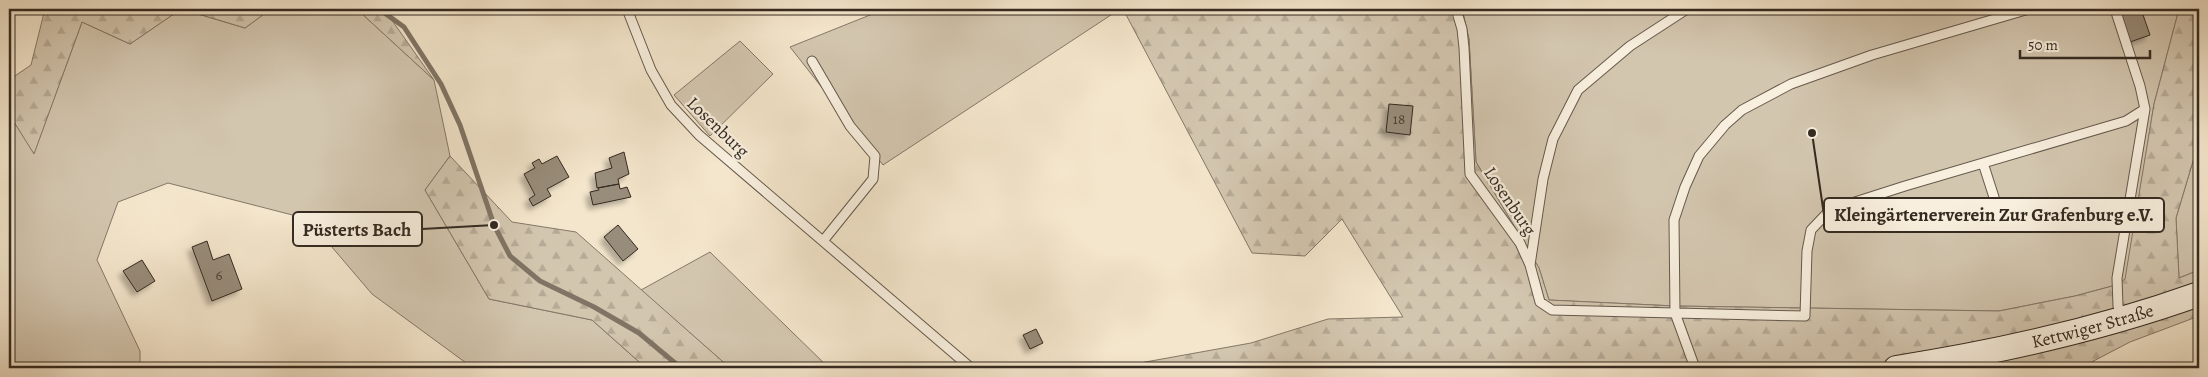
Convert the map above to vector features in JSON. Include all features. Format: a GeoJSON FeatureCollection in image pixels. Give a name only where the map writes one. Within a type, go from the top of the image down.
{"type":"FeatureCollection","features":[{"type":"Feature","properties":{"kind":"main road","name":"Kettwiger Straße"},"geometry":{"type":"LineString","coordinates":[[1896,368],[2013,347],[2093,328],[2199,294]]}},
{"type":"Feature","properties":{"kind":"lane","name":"Losenburg"},"geometry":{"type":"LineString","coordinates":[[626,9],[651,70],[671,105],[699,135],[971,368]]}},
{"type":"Feature","properties":{"kind":"lane","name":"Losenburg"},"geometry":{"type":"LineString","coordinates":[[1456,9],[1462,28],[1464,48],[1470,174],[1520,243],[1530,266],[1540,302],[1552,310],[1805,316],[1807,251],[1811,230],[1830,210],[1983,163]]}},
{"type":"Feature","properties":{"kind":"lane"},"geometry":{"type":"LineString","coordinates":[[1530,266],[1543,179],[1553,139],[1578,90],[1630,46],[1687,9]]}},
{"type":"Feature","properties":{"kind":"lane"},"geometry":{"type":"LineString","coordinates":[[1694,368],[1675,314],[1674,220],[1685,187],[1699,156],[1725,126],[1742,110],[1791,84],[1872,55],[2029,9]]}},
{"type":"Feature","properties":{"kind":"lane"},"geometry":{"type":"LineString","coordinates":[[2115,9],[2140,86],[2145,109],[2117,278],[2118,306],[2123,319]]}},
{"type":"Feature","properties":{"kind":"lane"},"geometry":{"type":"LineString","coordinates":[[812,61],[850,126],[875,156],[874,179],[824,241]]}},
{"type":"Feature","properties":{"kind":"lane"},"geometry":{"type":"LineString","coordinates":[[2000,220],[1983,163],[2126,121],[2145,109]]}},
{"type":"Feature","properties":{"kind":"green space"},"geometry":{"type":"Polygon","coordinates":[[[45,9],[181,9],[130,44],[82,22],[34,154],[9,114],[9,80],[31,65],[45,9]]]}},
{"type":"Feature","properties":{"kind":"green space"},"geometry":{"type":"Polygon","coordinates":[[[181,9],[245,28],[271,9],[333,9],[360,12],[434,80],[450,156],[425,190],[489,299],[592,320],[646,368],[473,368],[372,294],[308,219],[168,183],[118,202],[97,260],[140,351],[140,368],[9,368],[9,114],[34,153],[82,22],[130,44],[181,9]]]}},
{"type":"Feature","properties":{"kind":"green space"},"geometry":{"type":"Polygon","coordinates":[[[182,9],[271,9],[245,28],[182,9]]]}},
{"type":"Feature","properties":{"kind":"green space"},"geometry":{"type":"Polygon","coordinates":[[[333,9],[384,9],[434,80],[360,12],[333,9]]]}},
{"type":"Feature","properties":{"kind":"green space"},"geometry":{"type":"Polygon","coordinates":[[[885,9],[1120,9],[883,165],[790,47],[885,9]]]}},
{"type":"Feature","properties":{"kind":"green space"},"geometry":{"type":"Polygon","coordinates":[[[1123,9],[1462,9],[1469,39],[1476,162],[1539,268],[1549,300],[1675,306],[1999,311],[2075,296],[2116,285],[2125,279],[2154,104],[2179,9],[2199,9],[2199,141],[2176,218],[2179,278],[2199,270],[2199,316],[2130,342],[2080,368],[1112,368],[1251,343],[1328,319],[1403,317],[1342,219],[1305,256],[1252,253],[1123,9]]]}},
{"type":"Feature","properties":{"kind":"green space"},"geometry":{"type":"Polygon","coordinates":[[[1462,9],[2179,9],[2154,104],[2126,279],[2116,285],[2075,296],[1999,311],[1675,306],[1549,300],[1539,268],[1476,162],[1469,39],[1462,9]]]}},
{"type":"Feature","properties":{"kind":"green space"},"geometry":{"type":"Polygon","coordinates":[[[740,41],[773,74],[710,136],[674,95],[740,41]]]}},
{"type":"Feature","properties":{"kind":"green space"},"geometry":{"type":"Polygon","coordinates":[[[2199,141],[2199,270],[2179,278],[2176,218],[2199,141]]]}},
{"type":"Feature","properties":{"kind":"green space"},"geometry":{"type":"Polygon","coordinates":[[[450,156],[512,222],[576,232],[730,368],[646,368],[592,320],[489,299],[425,190],[450,156]]]}},
{"type":"Feature","properties":{"kind":"green space"},"geometry":{"type":"Polygon","coordinates":[[[710,252],[829,368],[730,368],[641,290],[710,252]]]}},
{"type":"Feature","properties":{"kind":"building"},"geometry":{"type":"Polygon","coordinates":[[[2119,9],[2141,9],[2150,35],[2130,42],[2119,9]]]}},
{"type":"Feature","properties":{"kind":"building"},"geometry":{"type":"Polygon","coordinates":[[[1389,104],[1413,106],[1410,135],[1386,132],[1389,104]]]}},
{"type":"Feature","properties":{"kind":"building"},"geometry":{"type":"Polygon","coordinates":[[[624,152],[629,174],[618,179],[619,184],[597,188],[595,173],[612,168],[609,158],[624,152]]]}},
{"type":"Feature","properties":{"kind":"building"},"geometry":{"type":"Polygon","coordinates":[[[557,156],[569,177],[547,189],[551,196],[533,206],[529,199],[535,195],[524,174],[535,168],[532,163],[539,159],[542,164],[557,156]]]}},
{"type":"Feature","properties":{"kind":"building"},"geometry":{"type":"Polygon","coordinates":[[[619,184],[620,189],[627,187],[631,197],[593,205],[590,192],[599,190],[598,188],[619,184]]]}},
{"type":"Feature","properties":{"kind":"building"},"geometry":{"type":"Polygon","coordinates":[[[618,225],[638,249],[623,261],[604,237],[618,225]]]}},
{"type":"Feature","properties":{"kind":"building"},"geometry":{"type":"Polygon","coordinates":[[[207,241],[213,260],[229,254],[242,289],[212,301],[192,247],[207,241]]]}},
{"type":"Feature","properties":{"kind":"building"},"geometry":{"type":"Polygon","coordinates":[[[142,260],[155,281],[137,292],[123,271],[142,260]]]}},
{"type":"Feature","properties":{"kind":"building"},"geometry":{"type":"Polygon","coordinates":[[[1036,329],[1043,343],[1030,349],[1023,335],[1036,329]]]}},
{"type":"Feature","properties":{"kind":"waterway"},"geometry":{"type":"LineString","coordinates":[[379,9],[404,27],[441,84],[460,125],[494,225],[510,256],[540,281],[594,307],[639,333],[681,368]]}},
{"type":"Feature","properties":{"kind":"place","name":"Kleingärtenerverein Zur Grafenburg e.V."},"geometry":{"type":"Point","coordinates":[1812,133]}},
{"type":"Feature","properties":{"kind":"place","name":"Püsterts Bach"},"geometry":{"type":"Point","coordinates":[494,225]}}]}
